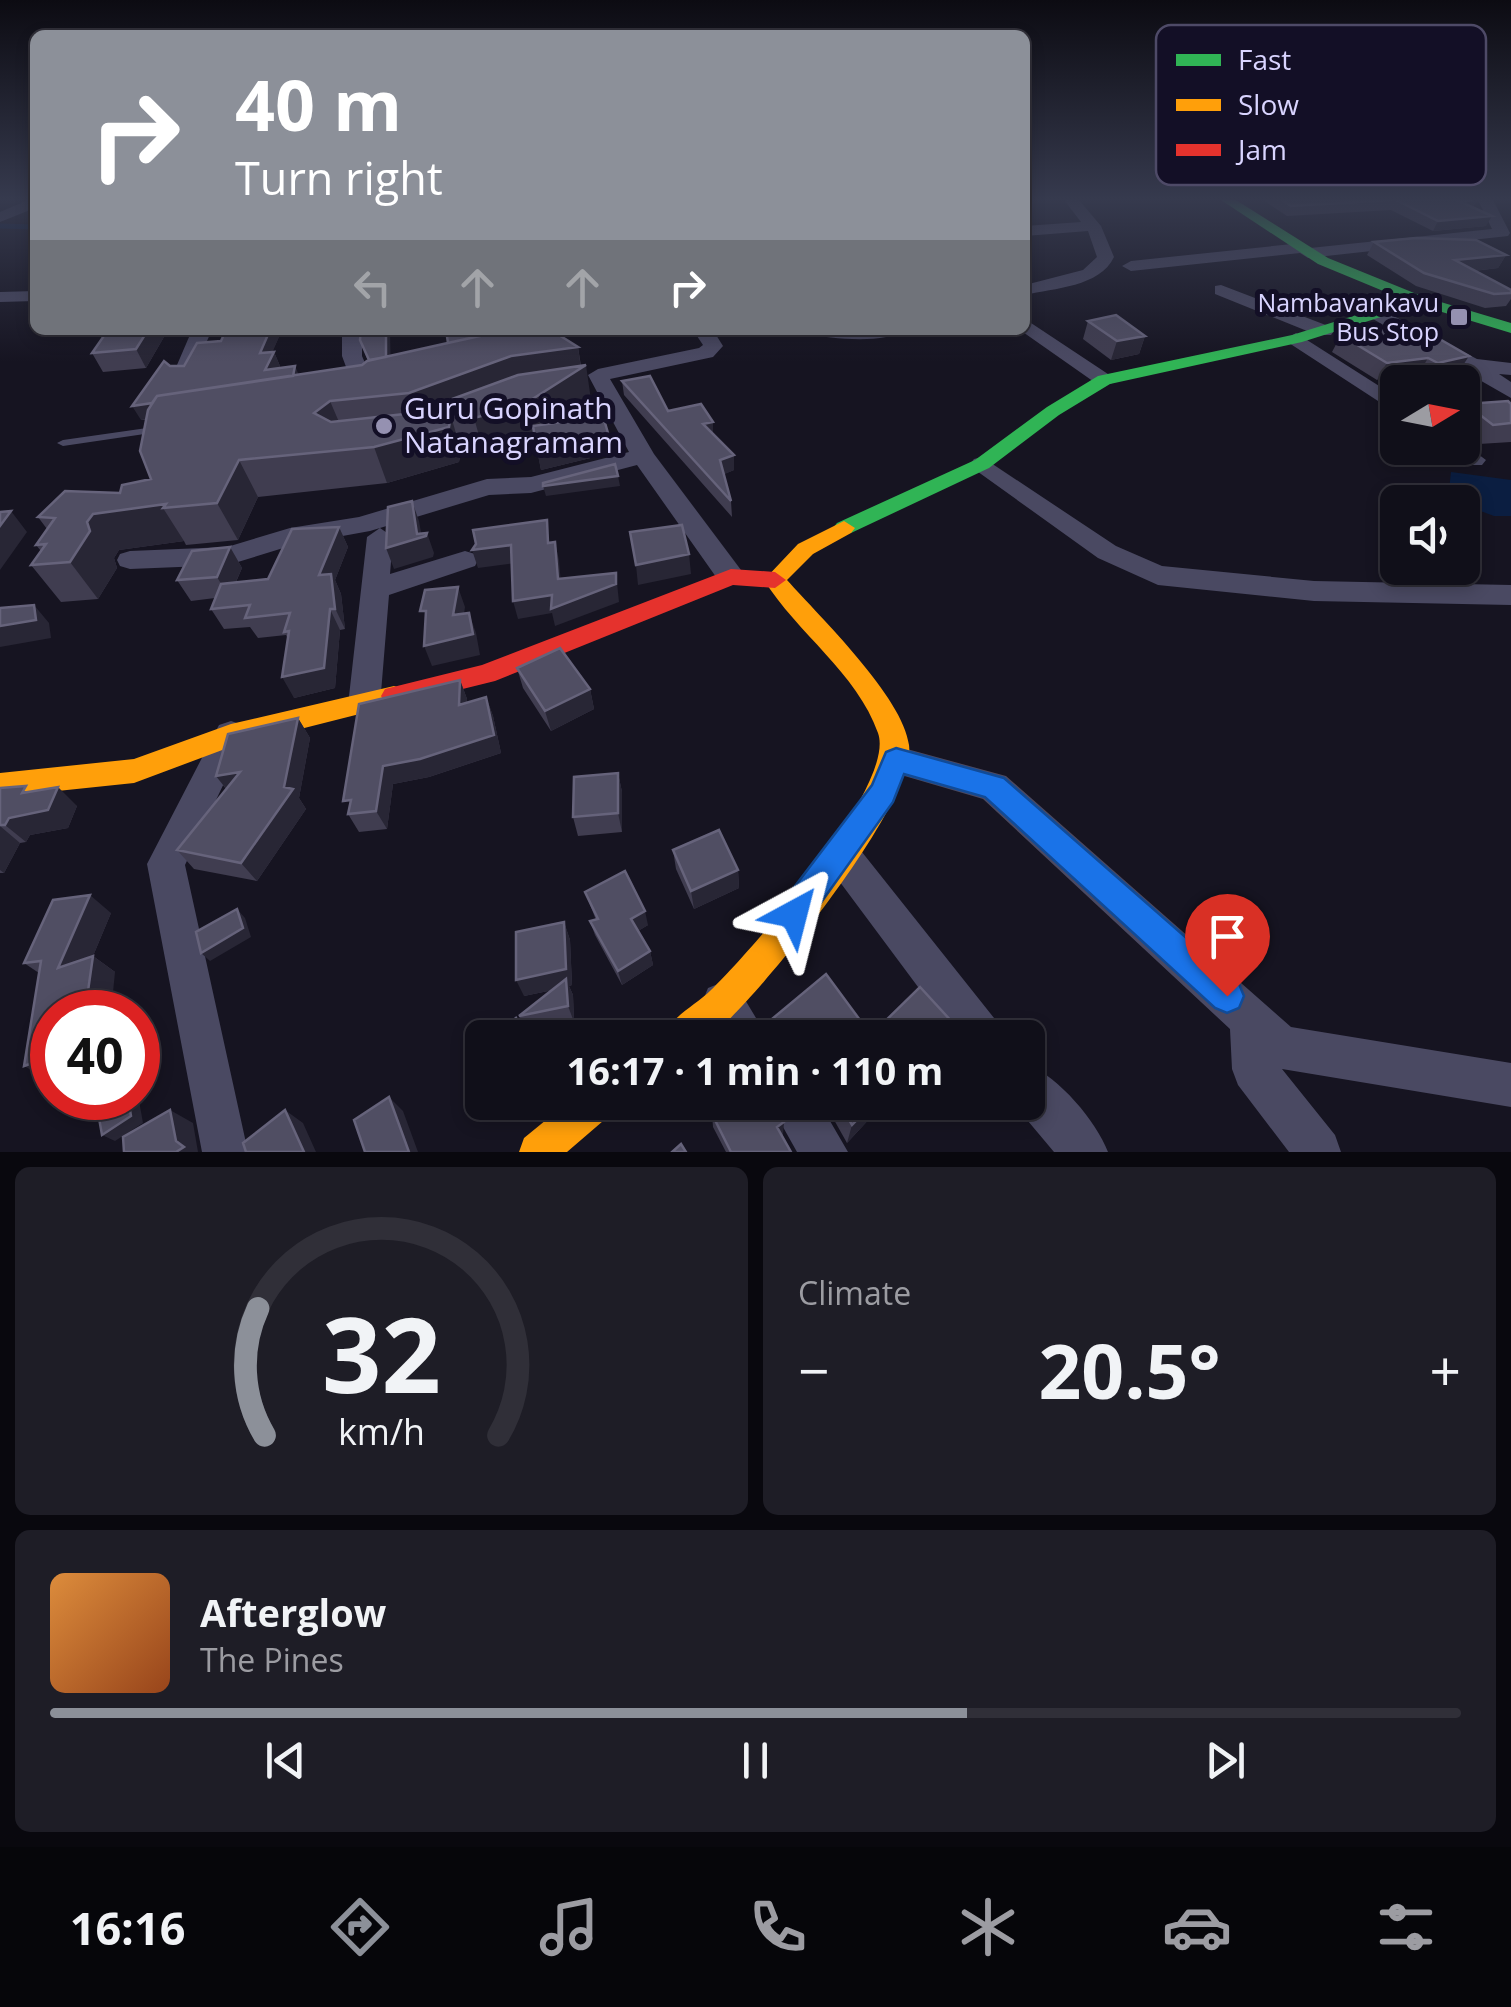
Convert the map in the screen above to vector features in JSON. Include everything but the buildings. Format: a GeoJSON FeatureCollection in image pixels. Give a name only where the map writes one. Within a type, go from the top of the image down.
{"type":"FeatureCollection","features":[{"type":"Feature","properties":{"kind":"street"},"geometry":{"type":"LineString","coordinates":[[1030,289],[1091,274],[1102,267],[1107,254]]}},
{"type":"Feature","properties":{"kind":"street"},"geometry":{"type":"LineString","coordinates":[[1131,266],[1264,254]]}},
{"type":"Feature","properties":{"kind":"street"},"geometry":{"type":"LineString","coordinates":[[1314,254],[1419,300],[1511,328]]}},
{"type":"Feature","properties":{"kind":"street"},"geometry":{"type":"LineString","coordinates":[[1221,290],[1324,331]]}},
{"type":"Feature","properties":{"kind":"street"},"geometry":{"type":"LineString","coordinates":[[1,297],[30,296]]}},
{"type":"Feature","properties":{"kind":"street"},"geometry":{"type":"LineString","coordinates":[[774,580],[788,561],[808,545],[982,464],[1053,410],[1104,380],[1296,339],[1419,300]]}},
{"type":"Feature","properties":{"kind":"street"},"geometry":{"type":"LineString","coordinates":[[1380,315],[1472,364],[1511,392]]}},
{"type":"Feature","properties":{"kind":"street"},"geometry":{"type":"LineString","coordinates":[[1030,328],[1104,380]]}},
{"type":"Feature","properties":{"kind":"street"},"geometry":{"type":"LineString","coordinates":[[184,372],[200,335]]}},
{"type":"Feature","properties":{"kind":"street"},"geometry":{"type":"LineString","coordinates":[[352,335],[352,356],[368,391]]}},
{"type":"Feature","properties":{"kind":"street"},"geometry":{"type":"LineString","coordinates":[[706,335],[713,346],[706,353],[594,380],[643,456],[731,577]]}},
{"type":"Feature","properties":{"kind":"street"},"geometry":{"type":"LineString","coordinates":[[1296,339],[1380,396]]}},
{"type":"Feature","properties":{"kind":"street"},"geometry":{"type":"LineString","coordinates":[[1472,364],[1511,369]]}},
{"type":"Feature","properties":{"kind":"street"},"geometry":{"type":"LineString","coordinates":[[130,560],[228,556],[290,537],[360,525],[487,487],[531,484],[643,456]]}},
{"type":"Feature","properties":{"kind":"street"},"geometry":{"type":"LineString","coordinates":[[982,464],[1107,552],[1158,576],[1314,591],[1511,595]]}},
{"type":"Feature","properties":{"kind":"street"},"geometry":{"type":"LineString","coordinates":[[364,705],[380,537]]}},
{"type":"Feature","properties":{"kind":"street"},"geometry":{"type":"LineString","coordinates":[[375,589],[465,560]]}},
{"type":"Feature","properties":{"kind":"street"},"geometry":{"type":"LineString","coordinates":[[0,785],[134,772],[231,735],[486,674],[731,577],[774,580],[883,712],[895,738],[896,760],[882,793],[735,1020]]}},
{"type":"Feature","properties":{"kind":"street"},"geometry":{"type":"LineString","coordinates":[[224,1152],[166,864],[231,735]]}},
{"type":"Feature","properties":{"kind":"street"},"geometry":{"type":"LineString","coordinates":[[896,760],[994,787],[1281,1047],[1511,1085]]}},
{"type":"Feature","properties":{"kind":"street"},"geometry":{"type":"LineString","coordinates":[[841,854],[969,1020]]}},
{"type":"Feature","properties":{"kind":"street"},"geometry":{"type":"LineString","coordinates":[[1251,1018],[1254,1068],[1318,1152]]}},
{"type":"Feature","properties":{"kind":"street"},"geometry":{"type":"LineString","coordinates":[[1045,1107],[1085,1152]]}},
{"type":"Feature","properties":{"kind":"street"},"geometry":{"type":"LineString","coordinates":[[555,1145],[579,1120]]}},
{"type":"Feature","properties":{"kind":"street"},"geometry":{"type":"LineString","coordinates":[[804,1120],[826,1152]]}},
{"type":"Feature","properties":{"kind":"lane"},"geometry":{"type":"LineString","coordinates":[[63,444],[181,426]]}},
{"type":"Feature","properties":{"kind":"water"},"geometry":{"type":"Polygon","coordinates":[[[1451,472],[1511,480],[1511,516],[1480,511],[1480,485],[1450,485],[1451,472]]]}},
{"type":"Feature","properties":{"kind":"traffic: fast"},"geometry":{"type":"LineString","coordinates":[[844,528],[982,464],[1053,411],[1104,380],[1296,339],[1419,300],[1312,254]]}},
{"type":"Feature","properties":{"kind":"traffic: fast"},"geometry":{"type":"LineString","coordinates":[[1419,300],[1511,328]]}},
{"type":"Feature","properties":{"kind":"traffic: slow"},"geometry":{"type":"LineString","coordinates":[[704,1020],[795,919],[854,838],[892,768],[896,746],[878,707],[775,580],[806,549],[844,528]]}},
{"type":"Feature","properties":{"kind":"traffic: slow"},"geometry":{"type":"LineString","coordinates":[[0,785],[134,771],[231,735],[394,696]]}},
{"type":"Feature","properties":{"kind":"traffic: slow"},"geometry":{"type":"LineString","coordinates":[[538,1152],[576,1120]]}},
{"type":"Feature","properties":{"kind":"traffic: jam"},"geometry":{"type":"LineString","coordinates":[[394,696],[486,674],[731,577],[775,580]]}},
{"type":"Feature","properties":{"kind":"place","name":"Nambavankavu Bus Stop"},"geometry":{"type":"Point","coordinates":[1459,317]}},
{"type":"Feature","properties":{"kind":"place","name":"Guru Gopinath Natanagramam"},"geometry":{"type":"Point","coordinates":[384,426]}},
{"type":"Feature","properties":{"kind":"route"},"geometry":{"type":"LineString","coordinates":[[794,914],[882,793],[896,760],[994,787],[1227,996]]}}]}
